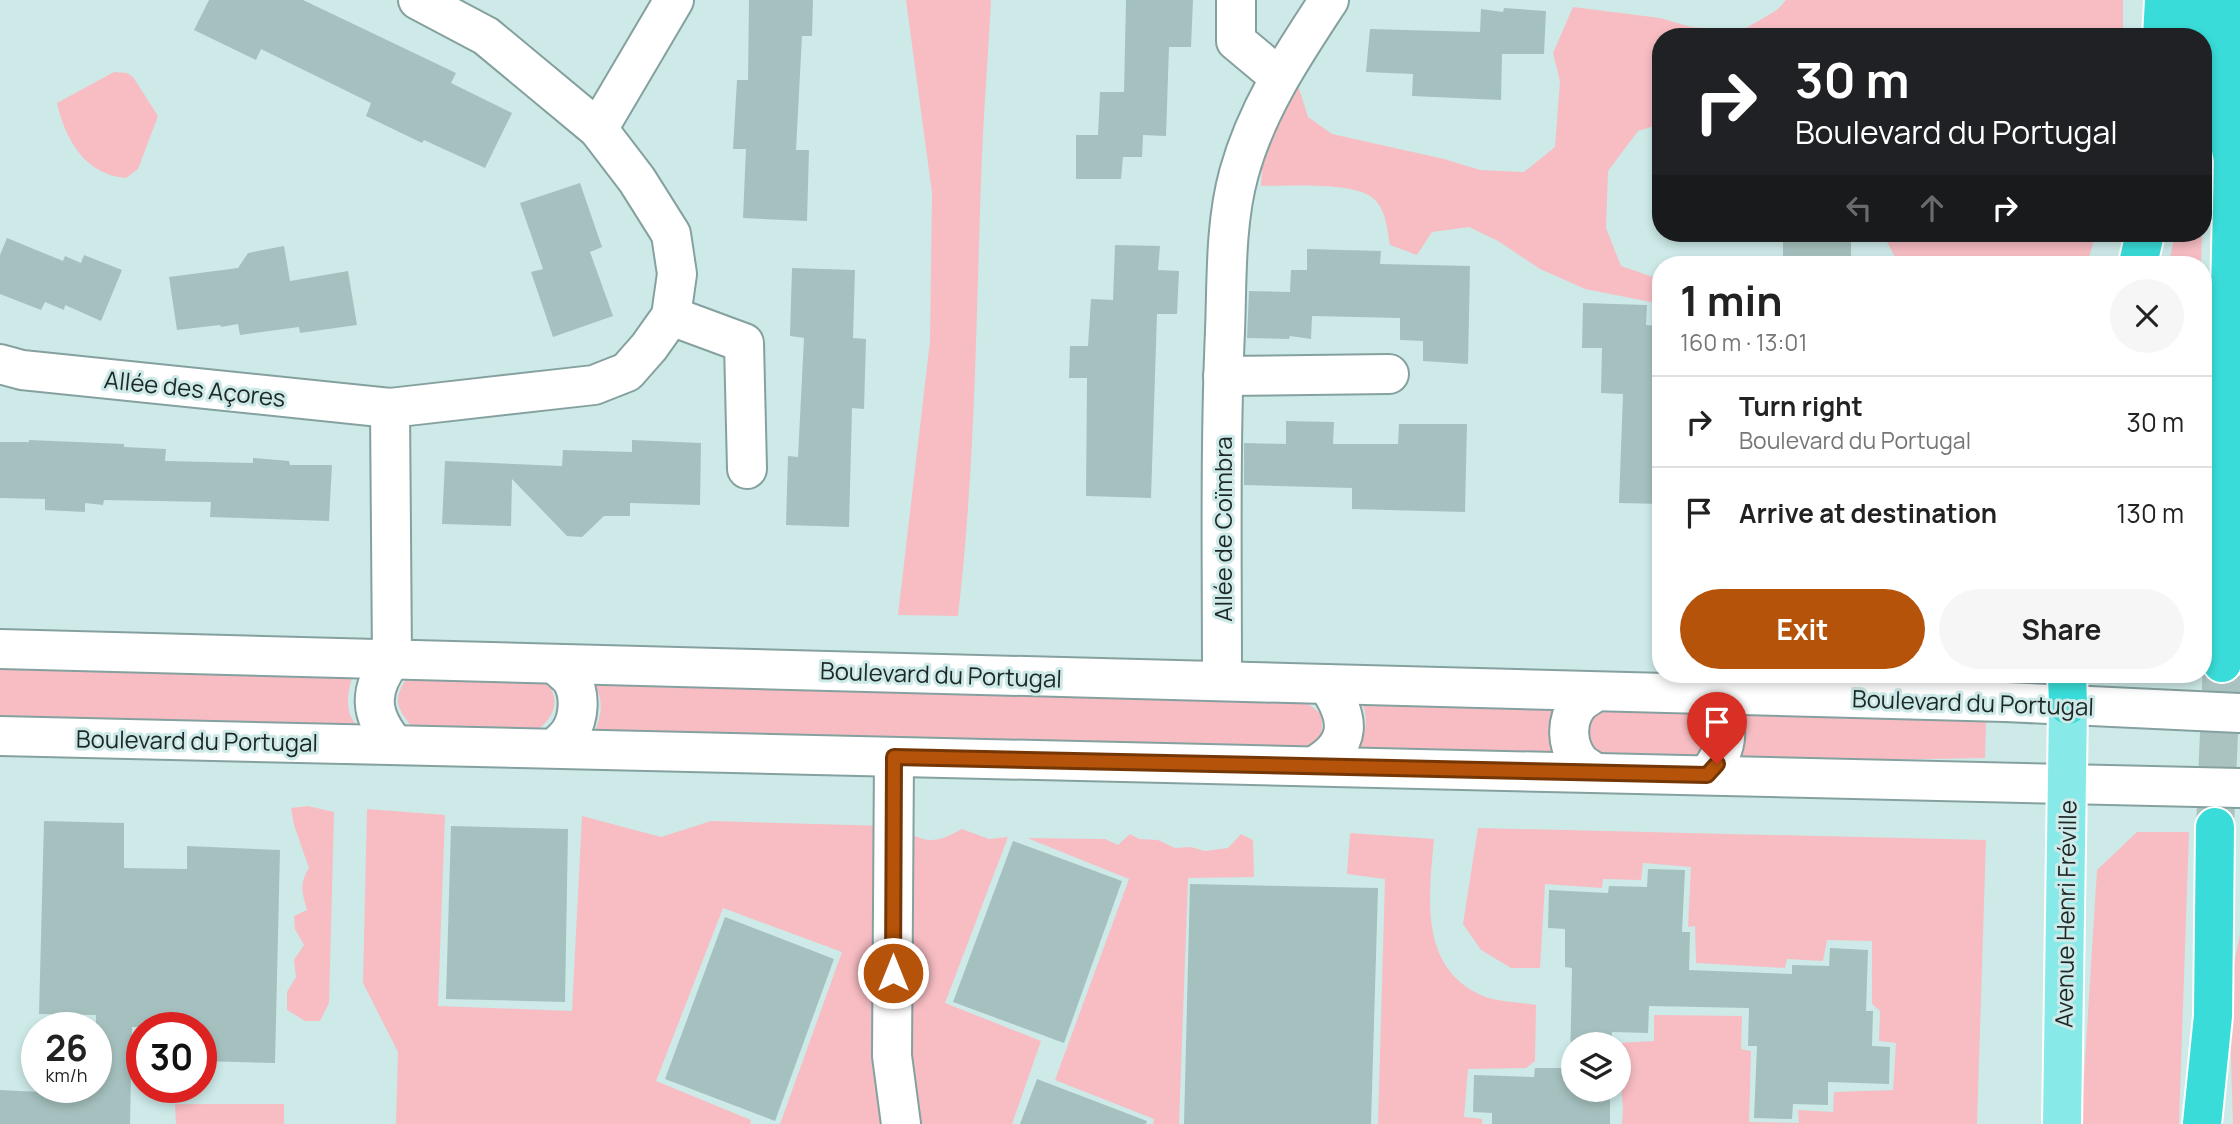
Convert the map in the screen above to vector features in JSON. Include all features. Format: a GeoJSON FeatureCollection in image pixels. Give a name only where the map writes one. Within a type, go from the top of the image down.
{"type":"FeatureCollection","features":[{"type":"Feature","properties":{"kind":"highway"},"geometry":{"type":"LineString","coordinates":[[2162,28],[2164,0]]}},
{"type":"Feature","properties":{"kind":"highway"},"geometry":{"type":"LineString","coordinates":[[2190,28],[2194,0]]}},
{"type":"Feature","properties":{"kind":"highway"},"geometry":{"type":"LineString","coordinates":[[2222,663],[2236,148],[2221,94],[2225,0]]}},
{"type":"Feature","properties":{"kind":"highway"},"geometry":{"type":"LineString","coordinates":[[2202,1124],[2213,1016],[2215,827]]}},
{"type":"Feature","properties":{"kind":"highway"},"geometry":{"type":"LineString","coordinates":[[2213,1016],[2223,1124]]}},
{"type":"Feature","properties":{"kind":"main road","name":"Avenue Henri Fréville"},"geometry":{"type":"LineString","coordinates":[[2062,1124],[2068,689]]}},
{"type":"Feature","properties":{"kind":"street","name":"Allée des Açores"},"geometry":{"type":"LineString","coordinates":[[0,364],[35,372],[390,408],[594,385],[627,372],[671,316],[677,274],[671,234],[637,180],[597,130],[486,36],[418,0]]}},
{"type":"Feature","properties":{"kind":"street"},"geometry":{"type":"LineString","coordinates":[[597,130],[674,0]]}},
{"type":"Feature","properties":{"kind":"street"},"geometry":{"type":"LineString","coordinates":[[1236,0],[1236,41],[1279,77]]}},
{"type":"Feature","properties":{"kind":"street","name":"Allée de Coïmbra"},"geometry":{"type":"LineString","coordinates":[[1222,681],[1223,376],[1229,232],[1239,175],[1250,139],[1279,77],[1329,0]]}},
{"type":"Feature","properties":{"kind":"street"},"geometry":{"type":"LineString","coordinates":[[671,316],[744,343],[747,469]]}},
{"type":"Feature","properties":{"kind":"street"},"geometry":{"type":"LineString","coordinates":[[1223,376],[1389,374]]}},
{"type":"Feature","properties":{"kind":"street"},"geometry":{"type":"LineString","coordinates":[[390,408],[392,659],[379,675],[374,701],[384,732],[395,745]]}},
{"type":"Feature","properties":{"kind":"street","name":"Boulevard du Portugal"},"geometry":{"type":"LineString","coordinates":[[0,649],[1595,692],[1707,684],[2068,689],[2240,713]]}},
{"type":"Feature","properties":{"kind":"street"},"geometry":{"type":"LineString","coordinates":[[555,664],[571,679],[577,694],[578,707],[569,734],[555,748]]}},
{"type":"Feature","properties":{"kind":"street"},"geometry":{"type":"LineString","coordinates":[[1314,766],[1330,757],[1345,730],[1343,713],[1327,684]]}},
{"type":"Feature","properties":{"kind":"street"},"geometry":{"type":"LineString","coordinates":[[1707,684],[1724,719],[1725,734],[1724,750],[1707,775]]}},
{"type":"Feature","properties":{"kind":"street"},"geometry":{"type":"LineString","coordinates":[[1594,772],[1580,762],[1572,747],[1569,732],[1578,705],[1595,692]]}},
{"type":"Feature","properties":{"kind":"street","name":"Boulevard du Portugal"},"geometry":{"type":"LineString","coordinates":[[0,736],[2240,788]]}},
{"type":"Feature","properties":{"kind":"street"},"geometry":{"type":"LineString","coordinates":[[894,757],[892,1056],[901,1124]]}},
{"type":"Feature","properties":{"kind":"shaded area"},"geometry":{"type":"Polygon","coordinates":[[[906,0],[991,0],[971,453],[958,616],[898,615],[930,341],[932,193],[906,0]]]}},
{"type":"Feature","properties":{"kind":"shaded area"},"geometry":{"type":"Polygon","coordinates":[[[1786,0],[2123,0],[2123,28],[1746,28],[1777,10],[1786,0]]]}},
{"type":"Feature","properties":{"kind":"shaded area"},"geometry":{"type":"Polygon","coordinates":[[[1573,7],[1660,18],[1704,28],[1652,28],[1652,127],[1638,131],[1608,171],[1606,228],[1621,266],[1652,277],[1652,302],[1585,289],[1540,269],[1498,241],[1469,227],[1432,232],[1417,255],[1390,245],[1385,218],[1379,206],[1370,196],[1360,192],[1317,186],[1261,186],[1265,125],[1297,82],[1308,117],[1332,134],[1444,159],[1480,170],[1524,172],[1555,147],[1560,81],[1553,53],[1573,7]]]}},
{"type":"Feature","properties":{"kind":"shaded area"},"geometry":{"type":"Polygon","coordinates":[[[114,72],[127,73],[133,77],[158,116],[138,169],[126,178],[99,170],[79,153],[65,129],[57,103],[114,72]]]}},
{"type":"Feature","properties":{"kind":"shaded area"},"geometry":{"type":"Polygon","coordinates":[[[1887,242],[2093,242],[2089,256],[1895,256],[1887,242]]]}},
{"type":"Feature","properties":{"kind":"shaded area"},"geometry":{"type":"Polygon","coordinates":[[[2173,242],[2202,242],[2201,256],[2171,256],[2173,242]]]}},
{"type":"Feature","properties":{"kind":"shaded area"},"geometry":{"type":"Polygon","coordinates":[[[0,662],[354,671],[348,701],[351,716],[360,728],[0,721],[0,662]]]}},
{"type":"Feature","properties":{"kind":"shaded area"},"geometry":{"type":"Polygon","coordinates":[[[408,676],[539,676],[554,695],[554,708],[544,724],[534,732],[414,730],[398,704],[399,692],[408,676]]]}},
{"type":"Feature","properties":{"kind":"shaded area"},"geometry":{"type":"Polygon","coordinates":[[[592,679],[1307,703],[1321,714],[1322,732],[1306,752],[593,737],[601,707],[592,679]]]}},
{"type":"Feature","properties":{"kind":"shaded area"},"geometry":{"type":"Polygon","coordinates":[[[1359,697],[1563,698],[1561,759],[1357,755],[1366,719],[1359,697]]]}},
{"type":"Feature","properties":{"kind":"shaded area"},"geometry":{"type":"Polygon","coordinates":[[[1733,703],[1986,720],[1985,758],[1731,760],[1733,703]]]}},
{"type":"Feature","properties":{"kind":"shaded area"},"geometry":{"type":"Polygon","coordinates":[[[1690,705],[1708,721],[1704,751],[1690,761],[1640,763],[1586,750],[1590,709],[1690,705]]]}},
{"type":"Feature","properties":{"kind":"shaded area"},"geometry":{"type":"Polygon","coordinates":[[[308,806],[334,812],[329,1003],[320,1021],[305,1021],[287,1010],[287,992],[296,977],[294,960],[304,945],[295,929],[294,916],[307,910],[302,888],[309,868],[291,808],[308,806]]]}},
{"type":"Feature","properties":{"kind":"shaded area"},"geometry":{"type":"Polygon","coordinates":[[[367,809],[445,815],[438,1006],[572,1011],[582,816],[661,837],[711,821],[886,826],[891,1124],[780,1124],[842,952],[723,908],[656,1081],[751,1120],[750,1124],[396,1124],[398,1052],[363,983],[367,809]]]}},
{"type":"Feature","properties":{"kind":"shaded area"},"geometry":{"type":"Polygon","coordinates":[[[1478,828],[1986,840],[1977,1124],[1622,1124],[1622,1102],[1631,1102],[1631,1042],[1654,1041],[1654,1015],[1742,1016],[1741,1049],[1751,1051],[1749,1122],[1799,1123],[1798,1110],[1833,1112],[1834,1092],[1893,1090],[1896,1043],[1879,1041],[1880,1011],[1872,1004],[1872,941],[1827,940],[1823,961],[1787,959],[1785,968],[1696,963],[1695,926],[1688,927],[1691,867],[1643,863],[1641,880],[1603,879],[1602,888],[1545,884],[1540,968],[1511,968],[1481,950],[1463,924],[1478,828]]]}},
{"type":"Feature","properties":{"kind":"shaded area"},"geometry":{"type":"Polygon","coordinates":[[[962,829],[989,839],[1008,837],[945,1003],[1041,1041],[1012,1124],[909,1124],[904,830],[920,838],[933,840],[962,829]]]}},
{"type":"Feature","properties":{"kind":"shaded area"},"geometry":{"type":"Polygon","coordinates":[[[2137,832],[2189,832],[2179,1124],[2081,1124],[2097,870],[2137,832]]]}},
{"type":"Feature","properties":{"kind":"shaded area"},"geometry":{"type":"Polygon","coordinates":[[[1350,833],[1434,839],[1430,883],[1432,928],[1447,968],[1462,984],[1483,996],[1536,1005],[1535,1061],[1526,1068],[1468,1069],[1464,1117],[1482,1119],[1482,1124],[1378,1124],[1385,879],[1347,874],[1350,833]]]}},
{"type":"Feature","properties":{"kind":"shaded area"},"geometry":{"type":"Polygon","coordinates":[[[1130,834],[1139,839],[1158,840],[1175,848],[1191,847],[1205,851],[1228,848],[1241,834],[1253,840],[1254,877],[1188,878],[1179,1124],[1153,1124],[1154,1119],[1055,1080],[1129,879],[1027,838],[1105,839],[1118,845],[1130,834]]]}},
{"type":"Feature","properties":{"kind":"shaded area"},"geometry":{"type":"Polygon","coordinates":[[[2240,934],[2240,1124],[2233,1124],[2229,990],[2240,934]]]}},
{"type":"Feature","properties":{"kind":"shaded area"},"geometry":{"type":"Polygon","coordinates":[[[175,1104],[284,1104],[284,1124],[176,1124],[175,1104]]]}},
{"type":"Feature","properties":{"kind":"building"},"geometry":{"type":"Polygon","coordinates":[[[209,0],[303,0],[456,73],[451,83],[512,113],[485,168],[424,140],[422,143],[366,116],[371,103],[261,49],[256,60],[194,30],[209,0]]]}},
{"type":"Feature","properties":{"kind":"building"},"geometry":{"type":"Polygon","coordinates":[[[749,0],[813,0],[812,36],[802,36],[796,150],[809,150],[807,221],[743,218],[746,149],[733,149],[737,80],[748,80],[749,0]]]}},
{"type":"Feature","properties":{"kind":"building"},"geometry":{"type":"Polygon","coordinates":[[[1126,0],[1193,0],[1191,47],[1169,47],[1166,136],[1143,135],[1142,157],[1123,157],[1121,179],[1076,179],[1076,135],[1098,135],[1100,92],[1124,92],[1126,0]]]}},
{"type":"Feature","properties":{"kind":"building"},"geometry":{"type":"Polygon","coordinates":[[[1504,8],[1546,11],[1544,54],[1502,54],[1501,100],[1412,96],[1413,74],[1366,72],[1370,29],[1480,32],[1481,9],[1503,12],[1504,8]]]}},
{"type":"Feature","properties":{"kind":"building"},"geometry":{"type":"Polygon","coordinates":[[[580,183],[602,247],[590,252],[613,316],[553,337],[531,272],[543,269],[520,203],[580,183]]]}},
{"type":"Feature","properties":{"kind":"building"},"geometry":{"type":"Polygon","coordinates":[[[7,238],[63,261],[65,256],[81,263],[84,255],[122,270],[101,321],[65,305],[64,310],[45,302],[41,310],[0,294],[0,255],[7,238]]]}},
{"type":"Feature","properties":{"kind":"building"},"geometry":{"type":"Polygon","coordinates":[[[1783,242],[1851,242],[1851,256],[1783,256],[1783,242]]]}},
{"type":"Feature","properties":{"kind":"building"},"geometry":{"type":"Polygon","coordinates":[[[1115,245],[1160,246],[1158,270],[1179,271],[1177,314],[1157,314],[1151,498],[1086,496],[1087,378],[1069,378],[1070,346],[1088,346],[1091,299],[1113,300],[1115,245]]]}},
{"type":"Feature","properties":{"kind":"building"},"geometry":{"type":"Polygon","coordinates":[[[284,246],[290,281],[348,271],[357,325],[300,333],[299,327],[240,335],[238,324],[177,330],[169,277],[238,268],[248,253],[284,246]]]}},
{"type":"Feature","properties":{"kind":"building"},"geometry":{"type":"Polygon","coordinates":[[[1307,249],[1381,251],[1380,264],[1470,266],[1468,364],[1423,361],[1423,341],[1400,340],[1400,318],[1312,316],[1311,339],[1290,336],[1289,339],[1247,338],[1249,291],[1290,292],[1291,270],[1307,270],[1307,249]]]}},
{"type":"Feature","properties":{"kind":"building"},"geometry":{"type":"Polygon","coordinates":[[[792,268],[855,270],[853,338],[866,339],[864,409],[852,408],[849,527],[786,525],[788,456],[798,457],[804,338],[790,336],[792,268]]]}},
{"type":"Feature","properties":{"kind":"building"},"geometry":{"type":"Polygon","coordinates":[[[1583,303],[1647,305],[1646,325],[1652,325],[1652,504],[1619,503],[1623,394],[1601,393],[1602,348],[1582,348],[1583,303]]]}},
{"type":"Feature","properties":{"kind":"building"},"geometry":{"type":"Polygon","coordinates":[[[1286,421],[1334,422],[1333,444],[1398,444],[1399,424],[1467,424],[1465,512],[1352,509],[1352,488],[1244,485],[1244,443],[1286,444],[1286,421]]]}},
{"type":"Feature","properties":{"kind":"building"},"geometry":{"type":"Polygon","coordinates":[[[29,440],[124,444],[124,447],[166,449],[165,461],[253,463],[253,458],[289,461],[290,465],[332,465],[329,521],[210,517],[211,502],[104,500],[103,505],[85,503],[85,512],[45,510],[45,499],[0,498],[0,442],[29,440]]]}},
{"type":"Feature","properties":{"kind":"building"},"geometry":{"type":"Polygon","coordinates":[[[632,440],[701,443],[700,505],[630,503],[630,516],[604,516],[582,537],[567,536],[512,479],[511,526],[442,524],[445,461],[562,466],[563,450],[632,452],[632,440]]]}},
{"type":"Feature","properties":{"kind":"building"},"geometry":{"type":"Polygon","coordinates":[[[44,821],[124,823],[124,868],[187,869],[187,846],[280,850],[275,1063],[217,1061],[217,1012],[126,1012],[126,1103],[130,1103],[130,1124],[0,1124],[0,1090],[21,1091],[21,1103],[112,1103],[112,1012],[39,1012],[44,821]]]}},
{"type":"Feature","properties":{"kind":"building"},"geometry":{"type":"Polygon","coordinates":[[[451,826],[568,829],[565,1002],[446,999],[451,826]]]}},
{"type":"Feature","properties":{"kind":"building"},"geometry":{"type":"Polygon","coordinates":[[[1013,841],[1122,881],[1064,1043],[953,1002],[1013,841]]]}},
{"type":"Feature","properties":{"kind":"building"},"geometry":{"type":"Polygon","coordinates":[[[1648,869],[1685,870],[1682,932],[1690,932],[1689,970],[1792,974],[1792,965],[1829,966],[1830,948],[1868,950],[1866,1011],[1873,1011],[1872,1046],[1890,1047],[1889,1084],[1828,1082],[1828,1105],[1793,1104],[1792,1119],[1754,1118],[1757,1046],[1748,1046],[1749,1008],[1649,1006],[1648,1033],[1571,1032],[1572,968],[1565,967],[1565,929],[1548,928],[1549,890],[1608,893],[1609,886],[1647,887],[1648,869]]]}},
{"type":"Feature","properties":{"kind":"building"},"geometry":{"type":"Polygon","coordinates":[[[1190,884],[1378,888],[1371,1124],[1184,1124],[1190,884]]]}},
{"type":"Feature","properties":{"kind":"building"},"geometry":{"type":"Polygon","coordinates":[[[725,917],[834,959],[775,1121],[665,1079],[725,917]]]}},
{"type":"Feature","properties":{"kind":"building"},"geometry":{"type":"Polygon","coordinates":[[[1535,1068],[1561,1068],[1561,1102],[1610,1102],[1610,1124],[1492,1124],[1492,1113],[1473,1112],[1474,1075],[1534,1077],[1535,1068]]]}},
{"type":"Feature","properties":{"kind":"building"},"geometry":{"type":"Polygon","coordinates":[[[1037,1079],[1147,1121],[1146,1124],[1020,1124],[1037,1079]]]}},
{"type":"Feature","properties":{"kind":"tunnel"},"geometry":{"type":"LineString","coordinates":[[2215,827],[2222,663]]}},
{"type":"Feature","properties":{"kind":"route"},"geometry":{"type":"LineString","coordinates":[[893,973],[894,757],[1707,775],[1717,764]]}}]}
